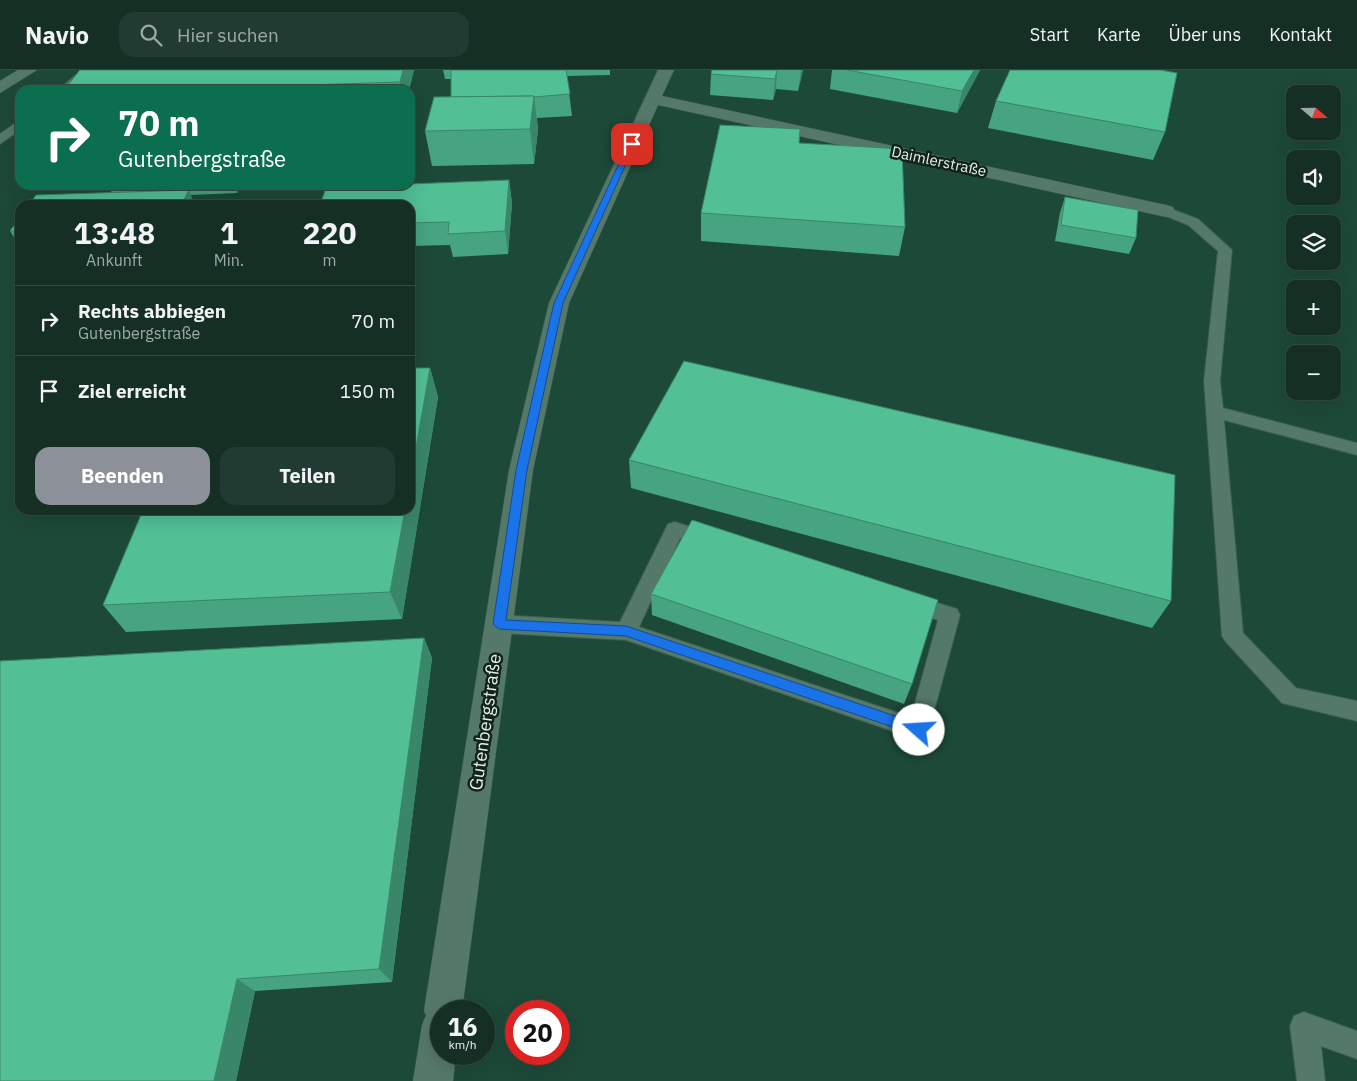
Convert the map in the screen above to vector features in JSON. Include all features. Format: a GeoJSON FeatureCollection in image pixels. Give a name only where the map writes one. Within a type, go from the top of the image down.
{"type":"FeatureCollection","features":[{"type":"Feature","properties":{"kind":"street"},"geometry":{"type":"LineString","coordinates":[[0,88],[29,70]]}},
{"type":"Feature","properties":{"kind":"street","name":"Gutenbergstraße"},"geometry":{"type":"LineString","coordinates":[[445,1000],[521,470],[559,303],[666,70]]}},
{"type":"Feature","properties":{"kind":"street","name":"Daimlerstraße"},"geometry":{"type":"LineString","coordinates":[[653,99],[1166,210]]}},
{"type":"Feature","properties":{"kind":"street"},"geometry":{"type":"LineString","coordinates":[[433,1081],[435,1065]]}},
{"type":"Feature","properties":{"kind":"lane"},"geometry":{"type":"LineString","coordinates":[[70,85],[89,70]]}},
{"type":"Feature","properties":{"kind":"lane"},"geometry":{"type":"LineString","coordinates":[[0,140],[15,128]]}},
{"type":"Feature","properties":{"kind":"lane"},"geometry":{"type":"LineString","coordinates":[[1166,210],[1193,222],[1225,250],[1212,381],[1233,636],[1290,696],[1357,711]]}},
{"type":"Feature","properties":{"kind":"lane"},"geometry":{"type":"LineString","coordinates":[[1215,412],[1357,449]]}},
{"type":"Feature","properties":{"kind":"lane"},"geometry":{"type":"LineString","coordinates":[[626,631],[675,529],[732,547]]}},
{"type":"Feature","properties":{"kind":"lane"},"geometry":{"type":"LineString","coordinates":[[499,624],[626,631],[919,730],[950,615],[893,597]]}},
{"type":"Feature","properties":{"kind":"lane"},"geometry":{"type":"LineString","coordinates":[[1311,1081],[1304,1026],[1357,1045]]}},
{"type":"Feature","properties":{"kind":"shaded area"},"geometry":{"type":"Polygon","coordinates":[[[0,70],[1357,70],[1357,1081],[0,1081],[0,70]]]}},
{"type":"Feature","properties":{"kind":"building"},"geometry":{"type":"Polygon","coordinates":[[[80,70],[403,70],[400,82],[306,85],[68,85],[80,70]]]}},
{"type":"Feature","properties":{"kind":"building"},"geometry":{"type":"Polygon","coordinates":[[[451,70],[566,70],[570,94],[534,97],[451,97],[451,70]]]}},
{"type":"Feature","properties":{"kind":"building"},"geometry":{"type":"Polygon","coordinates":[[[712,70],[777,70],[775,79],[711,74],[712,70]]]}},
{"type":"Feature","properties":{"kind":"building"},"geometry":{"type":"Polygon","coordinates":[[[847,70],[974,70],[962,91],[847,70]]]}},
{"type":"Feature","properties":{"kind":"building"},"geometry":{"type":"Polygon","coordinates":[[[1010,70],[1160,70],[1177,73],[1165,132],[996,101],[1010,70]]]}},
{"type":"Feature","properties":{"kind":"building"},"geometry":{"type":"Polygon","coordinates":[[[534,96],[530,129],[425,131],[434,97],[534,96]]]}},
{"type":"Feature","properties":{"kind":"building"},"geometry":{"type":"Polygon","coordinates":[[[720,125],[800,129],[799,143],[902,149],[905,227],[701,213],[720,125]]]}},
{"type":"Feature","properties":{"kind":"building"},"geometry":{"type":"Polygon","coordinates":[[[509,180],[505,231],[448,234],[449,222],[415,223],[415,200],[322,200],[325,190],[415,190],[415,184],[509,180]]]}},
{"type":"Feature","properties":{"kind":"building"},"geometry":{"type":"Polygon","coordinates":[[[189,190],[184,200],[32,200],[36,195],[189,190]]]}},
{"type":"Feature","properties":{"kind":"building"},"geometry":{"type":"Polygon","coordinates":[[[1065,197],[1138,210],[1136,238],[1061,225],[1065,197]]]}},
{"type":"Feature","properties":{"kind":"building"},"geometry":{"type":"Polygon","coordinates":[[[15,224],[15,231],[10,231],[15,224]]]}},
{"type":"Feature","properties":{"kind":"building"},"geometry":{"type":"Polygon","coordinates":[[[684,361],[1175,475],[1171,601],[629,460],[684,361]]]}},
{"type":"Feature","properties":{"kind":"building"},"geometry":{"type":"Polygon","coordinates":[[[415,368],[430,368],[415,454],[415,368]]]}},
{"type":"Feature","properties":{"kind":"building"},"geometry":{"type":"Polygon","coordinates":[[[141,515],[404,515],[390,592],[103,605],[141,515]]]}},
{"type":"Feature","properties":{"kind":"building"},"geometry":{"type":"Polygon","coordinates":[[[692,520],[938,600],[912,684],[651,594],[692,520]]]}},
{"type":"Feature","properties":{"kind":"building"},"geometry":{"type":"Polygon","coordinates":[[[424,638],[379,969],[237,979],[214,1081],[0,1081],[0,661],[424,638]]]}},
{"type":"Feature","properties":{"kind":"route"},"geometry":{"type":"LineString","coordinates":[[632,144],[559,303],[521,470],[499,624],[626,631],[919,730]]}}]}
